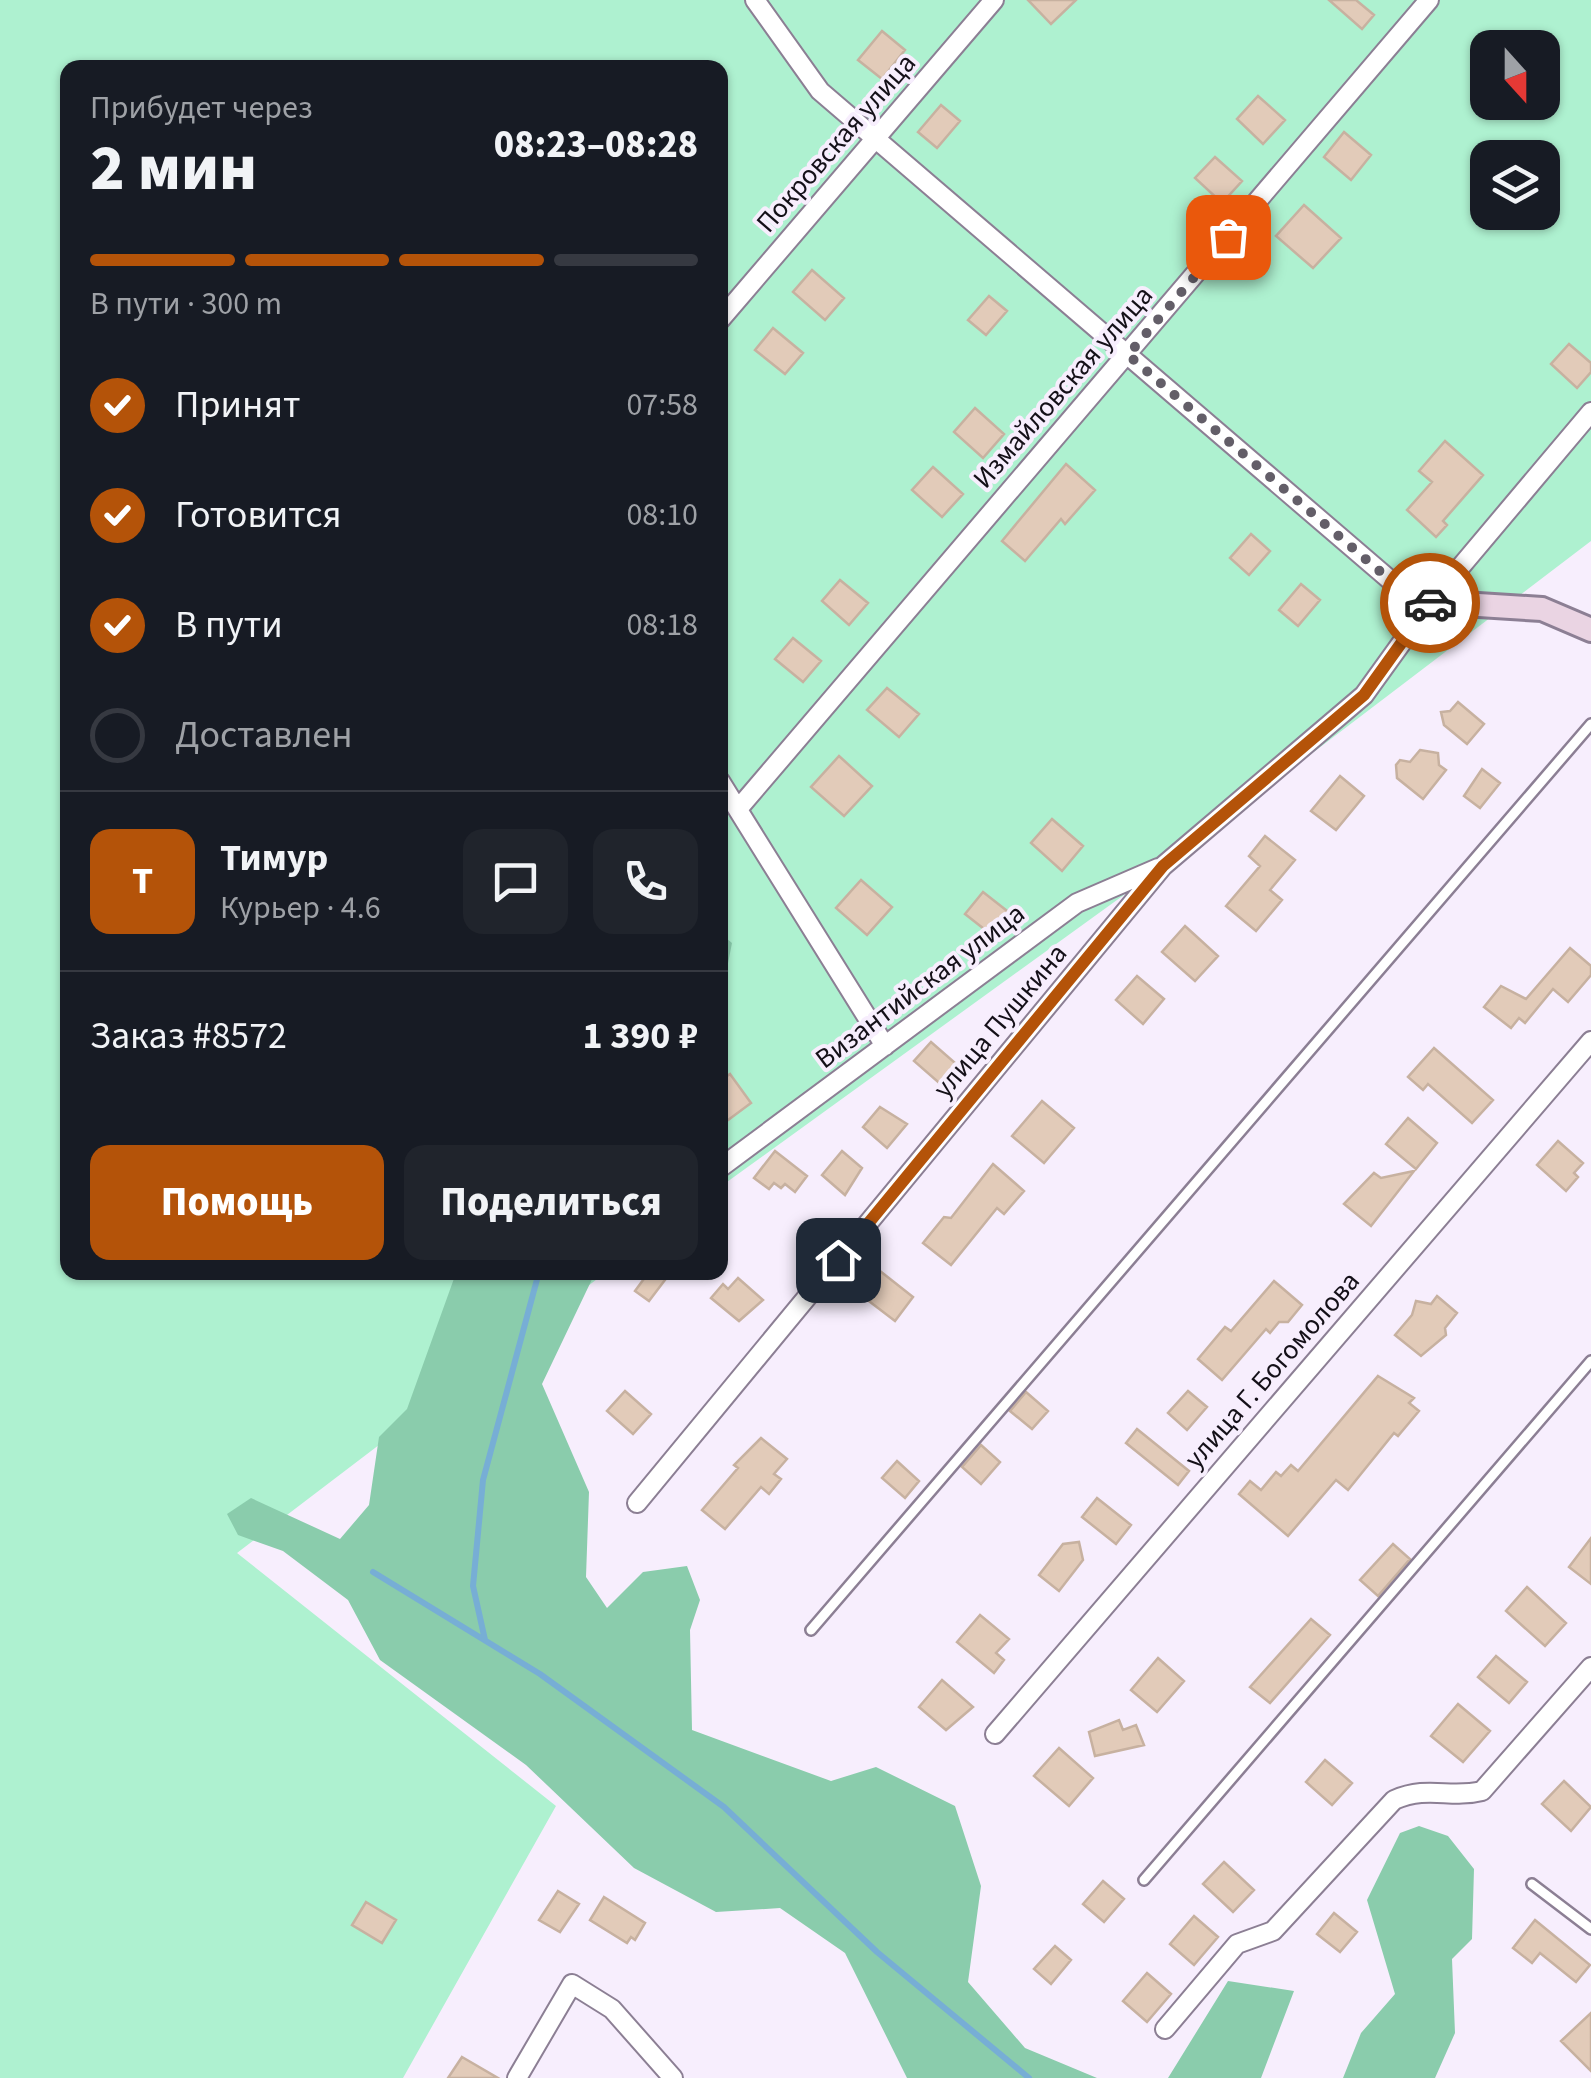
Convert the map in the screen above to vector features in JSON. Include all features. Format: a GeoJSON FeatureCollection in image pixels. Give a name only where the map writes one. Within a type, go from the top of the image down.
{"type":"FeatureCollection","features":[{"type":"Feature","properties":{"kind":"street"},"geometry":{"type":"LineString","coordinates":[[755,0],[820,91],[1397,586],[1431,602],[1542,609],[1591,630]]}},
{"type":"Feature","properties":{"kind":"street","name":"Покровская улица"},"geometry":{"type":"LineString","coordinates":[[728,311],[994,0]]}},
{"type":"Feature","properties":{"kind":"street","name":"Измайловская улица"},"geometry":{"type":"LineString","coordinates":[[738,809],[1429,0]]}},
{"type":"Feature","properties":{"kind":"street","name":"улица Пушкина"},"geometry":{"type":"LineString","coordinates":[[637,1503],[1163,866],[1364,695],[1431,602],[1591,412]]}},
{"type":"Feature","properties":{"kind":"street"},"geometry":{"type":"LineString","coordinates":[[728,793],[885,1046]]}},
{"type":"Feature","properties":{"kind":"street","name":"Византийская улица"},"geometry":{"type":"LineString","coordinates":[[728,1162],[1078,904],[1163,866]]}},
{"type":"Feature","properties":{"kind":"street","name":"улица Г. Богомолова"},"geometry":{"type":"LineString","coordinates":[[995,1734],[1591,1042]]}},
{"type":"Feature","properties":{"kind":"street"},"geometry":{"type":"LineString","coordinates":[[1165,2028],[1237,1944],[1272,1931],[1394,1800],[1416,1790],[1442,1790],[1461,1796],[1482,1791],[1591,1667]]}},
{"type":"Feature","properties":{"kind":"street"},"geometry":{"type":"LineString","coordinates":[[517,2078],[572,1984],[612,2009],[673,2078]]}},
{"type":"Feature","properties":{"kind":"lane"},"geometry":{"type":"LineString","coordinates":[[810,1630],[1591,724]]}},
{"type":"Feature","properties":{"kind":"lane"},"geometry":{"type":"LineString","coordinates":[[1144,1880],[1591,1361]]}},
{"type":"Feature","properties":{"kind":"lane"},"geometry":{"type":"LineString","coordinates":[[1532,1884],[1591,1929]]}},
{"type":"Feature","properties":{"kind":"green space"},"geometry":{"type":"Polygon","coordinates":[[[0,0],[1591,0],[1591,541],[1164,866],[728,1181],[728,60],[60,60],[60,1280],[596,1280],[237,1553],[556,1806],[403,2078],[0,2078],[0,0]]]}},
{"type":"Feature","properties":{"kind":"green space"},"geometry":{"type":"Polygon","coordinates":[[[453,1280],[592,1280],[542,1384],[589,1492],[586,1577],[607,1608],[643,1572],[687,1566],[700,1600],[690,1630],[692,1730],[831,1781],[876,1767],[955,1806],[981,1886],[968,1982],[1025,2048],[1097,2078],[907,2078],[845,1953],[780,1908],[716,1912],[634,1868],[526,1765],[380,1660],[348,1600],[283,1551],[238,1535],[227,1514],[251,1498],[340,1539],[369,1505],[379,1437],[407,1409],[453,1280]]]}},
{"type":"Feature","properties":{"kind":"green space"},"geometry":{"type":"Polygon","coordinates":[[[1419,1826],[1448,1836],[1474,1869],[1472,1939],[1452,1959],[1455,2033],[1435,2078],[1343,2078],[1361,2033],[1395,1994],[1367,1900],[1400,1833],[1419,1826]]]}},
{"type":"Feature","properties":{"kind":"green space"},"geometry":{"type":"Polygon","coordinates":[[[1228,1981],[1294,1991],[1261,2078],[1168,2078],[1228,1981]]]}},
{"type":"Feature","properties":{"kind":"building"},"geometry":{"type":"Polygon","coordinates":[[[1028,0],[1076,0],[1051,24],[1028,0]]]}},
{"type":"Feature","properties":{"kind":"building"},"geometry":{"type":"Polygon","coordinates":[[[1329,0],[1356,0],[1374,15],[1362,29],[1329,0]]]}},
{"type":"Feature","properties":{"kind":"building"},"geometry":{"type":"Polygon","coordinates":[[[882,31],[905,50],[882,79],[858,60],[882,31]]]}},
{"type":"Feature","properties":{"kind":"building"},"geometry":{"type":"Polygon","coordinates":[[[1258,96],[1285,120],[1263,144],[1237,119],[1258,96]]]}},
{"type":"Feature","properties":{"kind":"building"},"geometry":{"type":"Polygon","coordinates":[[[941,105],[960,121],[937,148],[918,132],[941,105]]]}},
{"type":"Feature","properties":{"kind":"building"},"geometry":{"type":"Polygon","coordinates":[[[1344,132],[1371,155],[1351,180],[1324,157],[1344,132]]]}},
{"type":"Feature","properties":{"kind":"building"},"geometry":{"type":"Polygon","coordinates":[[[1215,157],[1242,181],[1222,203],[1195,178],[1215,157]]]}},
{"type":"Feature","properties":{"kind":"building"},"geometry":{"type":"Polygon","coordinates":[[[1304,205],[1341,238],[1313,268],[1276,236],[1304,205]]]}},
{"type":"Feature","properties":{"kind":"building"},"geometry":{"type":"Polygon","coordinates":[[[812,270],[844,298],[825,320],[793,292],[812,270]]]}},
{"type":"Feature","properties":{"kind":"building"},"geometry":{"type":"Polygon","coordinates":[[[989,296],[1007,311],[986,335],[968,320],[989,296]]]}},
{"type":"Feature","properties":{"kind":"building"},"geometry":{"type":"Polygon","coordinates":[[[773,328],[803,353],[785,374],[755,350],[773,328]]]}},
{"type":"Feature","properties":{"kind":"building"},"geometry":{"type":"Polygon","coordinates":[[[1569,344],[1591,363],[1591,372],[1577,388],[1551,364],[1569,344]]]}},
{"type":"Feature","properties":{"kind":"building"},"geometry":{"type":"Polygon","coordinates":[[[975,408],[1004,434],[983,458],[954,432],[975,408]]]}},
{"type":"Feature","properties":{"kind":"building"},"geometry":{"type":"Polygon","coordinates":[[[1445,441],[1483,475],[1443,521],[1447,525],[1436,537],[1407,510],[1432,482],[1419,471],[1445,441]]]}},
{"type":"Feature","properties":{"kind":"building"},"geometry":{"type":"Polygon","coordinates":[[[1066,464],[1095,490],[1065,524],[1061,519],[1025,561],[1002,541],[1066,464]]]}},
{"type":"Feature","properties":{"kind":"building"},"geometry":{"type":"Polygon","coordinates":[[[933,467],[963,494],[942,517],[912,490],[933,467]]]}},
{"type":"Feature","properties":{"kind":"building"},"geometry":{"type":"Polygon","coordinates":[[[1251,534],[1270,551],[1249,575],[1230,558],[1251,534]]]}},
{"type":"Feature","properties":{"kind":"building"},"geometry":{"type":"Polygon","coordinates":[[[840,580],[868,603],[849,625],[822,601],[840,580]]]}},
{"type":"Feature","properties":{"kind":"building"},"geometry":{"type":"Polygon","coordinates":[[[1301,584],[1320,600],[1298,626],[1279,610],[1301,584]]]}},
{"type":"Feature","properties":{"kind":"building"},"geometry":{"type":"Polygon","coordinates":[[[793,638],[821,661],[803,682],[775,659],[793,638]]]}},
{"type":"Feature","properties":{"kind":"building"},"geometry":{"type":"Polygon","coordinates":[[[887,688],[919,714],[899,737],[867,710],[887,688]]]}},
{"type":"Feature","properties":{"kind":"building"},"geometry":{"type":"Polygon","coordinates":[[[1458,702],[1484,724],[1467,744],[1444,725],[1441,712],[1450,711],[1458,702]]]}},
{"type":"Feature","properties":{"kind":"building"},"geometry":{"type":"Polygon","coordinates":[[[1420,750],[1438,753],[1439,765],[1446,770],[1423,799],[1397,778],[1396,765],[1400,760],[1410,762],[1420,750]]]}},
{"type":"Feature","properties":{"kind":"building"},"geometry":{"type":"Polygon","coordinates":[[[839,756],[872,786],[844,816],[811,787],[839,756]]]}},
{"type":"Feature","properties":{"kind":"building"},"geometry":{"type":"Polygon","coordinates":[[[1482,769],[1500,783],[1480,808],[1464,796],[1482,769]]]}},
{"type":"Feature","properties":{"kind":"building"},"geometry":{"type":"Polygon","coordinates":[[[1340,776],[1364,796],[1336,830],[1311,811],[1340,776]]]}},
{"type":"Feature","properties":{"kind":"building"},"geometry":{"type":"Polygon","coordinates":[[[1052,819],[1083,846],[1062,871],[1031,843],[1052,819]]]}},
{"type":"Feature","properties":{"kind":"building"},"geometry":{"type":"Polygon","coordinates":[[[1265,836],[1295,860],[1270,890],[1282,900],[1256,931],[1226,906],[1260,866],[1249,856],[1265,836]]]}},
{"type":"Feature","properties":{"kind":"building"},"geometry":{"type":"Polygon","coordinates":[[[861,880],[892,907],[867,935],[836,908],[861,880]]]}},
{"type":"Feature","properties":{"kind":"building"},"geometry":{"type":"Polygon","coordinates":[[[983,892],[1011,914],[993,936],[965,914],[983,892]]]}},
{"type":"Feature","properties":{"kind":"building"},"geometry":{"type":"Polygon","coordinates":[[[1185,926],[1218,956],[1195,981],[1162,952],[1185,926]]]}},
{"type":"Feature","properties":{"kind":"building"},"geometry":{"type":"Polygon","coordinates":[[[1570,948],[1591,966],[1591,975],[1568,1002],[1553,989],[1525,1023],[1519,1018],[1511,1028],[1484,1007],[1501,986],[1526,999],[1570,948]]]}},
{"type":"Feature","properties":{"kind":"building"},"geometry":{"type":"Polygon","coordinates":[[[1137,976],[1164,999],[1143,1024],[1116,1000],[1137,976]]]}},
{"type":"Feature","properties":{"kind":"building"},"geometry":{"type":"Polygon","coordinates":[[[931,1042],[962,1069],[945,1088],[914,1061],[931,1042]]]}},
{"type":"Feature","properties":{"kind":"building"},"geometry":{"type":"Polygon","coordinates":[[[1434,1048],[1493,1100],[1472,1123],[1428,1084],[1423,1090],[1408,1077],[1434,1048]]]}},
{"type":"Feature","properties":{"kind":"building"},"geometry":{"type":"Polygon","coordinates":[[[728,1075],[751,1103],[728,1120],[728,1075]]]}},
{"type":"Feature","properties":{"kind":"building"},"geometry":{"type":"Polygon","coordinates":[[[1042,1101],[1074,1128],[1044,1163],[1012,1136],[1042,1101]]]}},
{"type":"Feature","properties":{"kind":"building"},"geometry":{"type":"Polygon","coordinates":[[[880,1107],[907,1124],[887,1148],[863,1127],[880,1107]]]}},
{"type":"Feature","properties":{"kind":"building"},"geometry":{"type":"Polygon","coordinates":[[[1408,1118],[1437,1143],[1416,1169],[1386,1144],[1408,1118]]]}},
{"type":"Feature","properties":{"kind":"building"},"geometry":{"type":"Polygon","coordinates":[[[1558,1141],[1583,1163],[1566,1191],[1537,1165],[1558,1141]]]}},
{"type":"Feature","properties":{"kind":"building"},"geometry":{"type":"Polygon","coordinates":[[[775,1151],[807,1176],[795,1192],[785,1184],[781,1188],[774,1183],[769,1189],[754,1178],[775,1151]]]}},
{"type":"Feature","properties":{"kind":"building"},"geometry":{"type":"Polygon","coordinates":[[[842,1151],[862,1168],[845,1195],[822,1175],[842,1151]]]}},
{"type":"Feature","properties":{"kind":"building"},"geometry":{"type":"Polygon","coordinates":[[[993,1164],[1024,1191],[1004,1214],[997,1208],[951,1265],[923,1243],[944,1217],[951,1218],[993,1164]]]}},
{"type":"Feature","properties":{"kind":"building"},"geometry":{"type":"Polygon","coordinates":[[[1414,1171],[1371,1226],[1344,1204],[1374,1173],[1381,1178],[1414,1171]]]}},
{"type":"Feature","properties":{"kind":"building"},"geometry":{"type":"Polygon","coordinates":[[[880,1271],[913,1297],[895,1321],[861,1295],[880,1271]]]}},
{"type":"Feature","properties":{"kind":"building"},"geometry":{"type":"Polygon","coordinates":[[[738,1278],[763,1300],[739,1321],[711,1298],[723,1284],[728,1289],[738,1278]]]}},
{"type":"Feature","properties":{"kind":"building"},"geometry":{"type":"Polygon","coordinates":[[[643,1280],[665,1280],[649,1301],[635,1291],[643,1280]]]}},
{"type":"Feature","properties":{"kind":"building"},"geometry":{"type":"Polygon","coordinates":[[[1274,1281],[1302,1305],[1288,1322],[1279,1322],[1270,1333],[1266,1329],[1222,1380],[1198,1359],[1225,1327],[1231,1331],[1274,1281]]]}},
{"type":"Feature","properties":{"kind":"building"},"geometry":{"type":"Polygon","coordinates":[[[1437,1296],[1457,1313],[1445,1328],[1446,1335],[1421,1356],[1395,1335],[1412,1315],[1416,1301],[1431,1304],[1437,1296]]]}},
{"type":"Feature","properties":{"kind":"building"},"geometry":{"type":"Polygon","coordinates":[[[1378,1376],[1414,1398],[1409,1403],[1419,1411],[1398,1436],[1394,1433],[1348,1490],[1336,1480],[1288,1536],[1239,1494],[1250,1481],[1261,1490],[1276,1472],[1281,1476],[1291,1465],[1298,1471],[1378,1376]]]}},
{"type":"Feature","properties":{"kind":"building"},"geometry":{"type":"Polygon","coordinates":[[[625,1391],[651,1414],[633,1434],[607,1411],[625,1391]]]}},
{"type":"Feature","properties":{"kind":"building"},"geometry":{"type":"Polygon","coordinates":[[[1188,1391],[1207,1407],[1187,1430],[1168,1413],[1188,1391]]]}},
{"type":"Feature","properties":{"kind":"building"},"geometry":{"type":"Polygon","coordinates":[[[1026,1392],[1048,1411],[1032,1429],[1010,1411],[1026,1392]]]}},
{"type":"Feature","properties":{"kind":"building"},"geometry":{"type":"Polygon","coordinates":[[[1137,1429],[1189,1471],[1178,1485],[1126,1443],[1137,1429]]]}},
{"type":"Feature","properties":{"kind":"building"},"geometry":{"type":"Polygon","coordinates":[[[761,1438],[787,1459],[774,1474],[781,1479],[769,1494],[761,1487],[725,1529],[702,1510],[738,1468],[734,1465],[761,1438]]]}},
{"type":"Feature","properties":{"kind":"building"},"geometry":{"type":"Polygon","coordinates":[[[981,1445],[1000,1462],[981,1484],[962,1467],[981,1445]]]}},
{"type":"Feature","properties":{"kind":"building"},"geometry":{"type":"Polygon","coordinates":[[[897,1461],[919,1481],[905,1498],[882,1478],[897,1461]]]}},
{"type":"Feature","properties":{"kind":"building"},"geometry":{"type":"Polygon","coordinates":[[[1097,1498],[1131,1525],[1116,1544],[1082,1517],[1097,1498]]]}},
{"type":"Feature","properties":{"kind":"building"},"geometry":{"type":"Polygon","coordinates":[[[1591,1538],[1591,1584],[1569,1567],[1591,1538]]]}},
{"type":"Feature","properties":{"kind":"building"},"geometry":{"type":"Polygon","coordinates":[[[1079,1542],[1083,1560],[1059,1591],[1039,1575],[1063,1544],[1079,1542]]]}},
{"type":"Feature","properties":{"kind":"building"},"geometry":{"type":"Polygon","coordinates":[[[1393,1544],[1410,1559],[1378,1596],[1360,1580],[1393,1544]]]}},
{"type":"Feature","properties":{"kind":"building"},"geometry":{"type":"Polygon","coordinates":[[[1527,1587],[1566,1623],[1545,1646],[1506,1611],[1527,1587]]]}},
{"type":"Feature","properties":{"kind":"building"},"geometry":{"type":"Polygon","coordinates":[[[980,1615],[1009,1639],[996,1653],[1004,1660],[994,1673],[957,1642],[980,1615]]]}},
{"type":"Feature","properties":{"kind":"building"},"geometry":{"type":"Polygon","coordinates":[[[1311,1619],[1330,1635],[1270,1703],[1250,1687],[1311,1619]]]}},
{"type":"Feature","properties":{"kind":"building"},"geometry":{"type":"Polygon","coordinates":[[[1496,1656],[1527,1682],[1509,1703],[1478,1677],[1496,1656]]]}},
{"type":"Feature","properties":{"kind":"building"},"geometry":{"type":"Polygon","coordinates":[[[1158,1658],[1184,1681],[1157,1712],[1131,1690],[1158,1658]]]}},
{"type":"Feature","properties":{"kind":"building"},"geometry":{"type":"Polygon","coordinates":[[[942,1680],[973,1707],[946,1730],[919,1707],[942,1680]]]}},
{"type":"Feature","properties":{"kind":"building"},"geometry":{"type":"Polygon","coordinates":[[[1458,1704],[1490,1731],[1463,1762],[1431,1736],[1458,1704]]]}},
{"type":"Feature","properties":{"kind":"building"},"geometry":{"type":"Polygon","coordinates":[[[1119,1720],[1123,1730],[1136,1725],[1144,1745],[1095,1756],[1089,1732],[1119,1720]]]}},
{"type":"Feature","properties":{"kind":"building"},"geometry":{"type":"Polygon","coordinates":[[[1059,1748],[1093,1778],[1069,1806],[1034,1776],[1059,1748]]]}},
{"type":"Feature","properties":{"kind":"building"},"geometry":{"type":"Polygon","coordinates":[[[1325,1760],[1352,1783],[1332,1805],[1306,1782],[1325,1760]]]}},
{"type":"Feature","properties":{"kind":"building"},"geometry":{"type":"Polygon","coordinates":[[[1564,1781],[1591,1807],[1571,1831],[1542,1804],[1564,1781]]]}},
{"type":"Feature","properties":{"kind":"building"},"geometry":{"type":"Polygon","coordinates":[[[1224,1862],[1254,1890],[1233,1912],[1203,1884],[1224,1862]]]}},
{"type":"Feature","properties":{"kind":"building"},"geometry":{"type":"Polygon","coordinates":[[[1103,1881],[1124,1899],[1104,1922],[1083,1904],[1103,1881]]]}},
{"type":"Feature","properties":{"kind":"building"},"geometry":{"type":"Polygon","coordinates":[[[558,1891],[579,1904],[560,1932],[539,1920],[558,1891]]]}},
{"type":"Feature","properties":{"kind":"building"},"geometry":{"type":"Polygon","coordinates":[[[604,1897],[645,1923],[635,1940],[631,1937],[627,1943],[590,1920],[604,1897]]]}},
{"type":"Feature","properties":{"kind":"building"},"geometry":{"type":"Polygon","coordinates":[[[366,1902],[396,1920],[382,1943],[352,1925],[366,1902]]]}},
{"type":"Feature","properties":{"kind":"building"},"geometry":{"type":"Polygon","coordinates":[[[1334,1913],[1357,1932],[1340,1952],[1317,1934],[1334,1913]]]}},
{"type":"Feature","properties":{"kind":"building"},"geometry":{"type":"Polygon","coordinates":[[[1194,1916],[1218,1937],[1194,1965],[1170,1944],[1194,1916]]]}},
{"type":"Feature","properties":{"kind":"building"},"geometry":{"type":"Polygon","coordinates":[[[1535,1920],[1590,1965],[1576,1982],[1540,1953],[1532,1963],[1513,1948],[1535,1920]]]}},
{"type":"Feature","properties":{"kind":"building"},"geometry":{"type":"Polygon","coordinates":[[[1055,1946],[1071,1960],[1051,1984],[1034,1969],[1055,1946]]]}},
{"type":"Feature","properties":{"kind":"building"},"geometry":{"type":"Polygon","coordinates":[[[1147,1973],[1171,1994],[1147,2022],[1123,2001],[1147,1973]]]}},
{"type":"Feature","properties":{"kind":"building"},"geometry":{"type":"Polygon","coordinates":[[[1591,2013],[1591,2071],[1561,2041],[1591,2013]]]}},
{"type":"Feature","properties":{"kind":"building"},"geometry":{"type":"Polygon","coordinates":[[[462,2057],[498,2078],[448,2078],[462,2057]]]}},
{"type":"Feature","properties":{"kind":"waterway"},"geometry":{"type":"LineString","coordinates":[[485,1640],[473,1586],[483,1480],[537,1280]]}},
{"type":"Feature","properties":{"kind":"waterway"},"geometry":{"type":"LineString","coordinates":[[373,1572],[540,1674],[724,1807],[877,1952],[1029,2078]]}},
{"type":"Feature","properties":{"kind":"way so far"},"geometry":{"type":"LineString","coordinates":[[1228,237],[1128,355],[1397,586],[1430,603]]}},
{"type":"Feature","properties":{"kind":"route"},"geometry":{"type":"LineString","coordinates":[[838,1260],[1163,866],[1364,695],[1430,603]]}}]}
